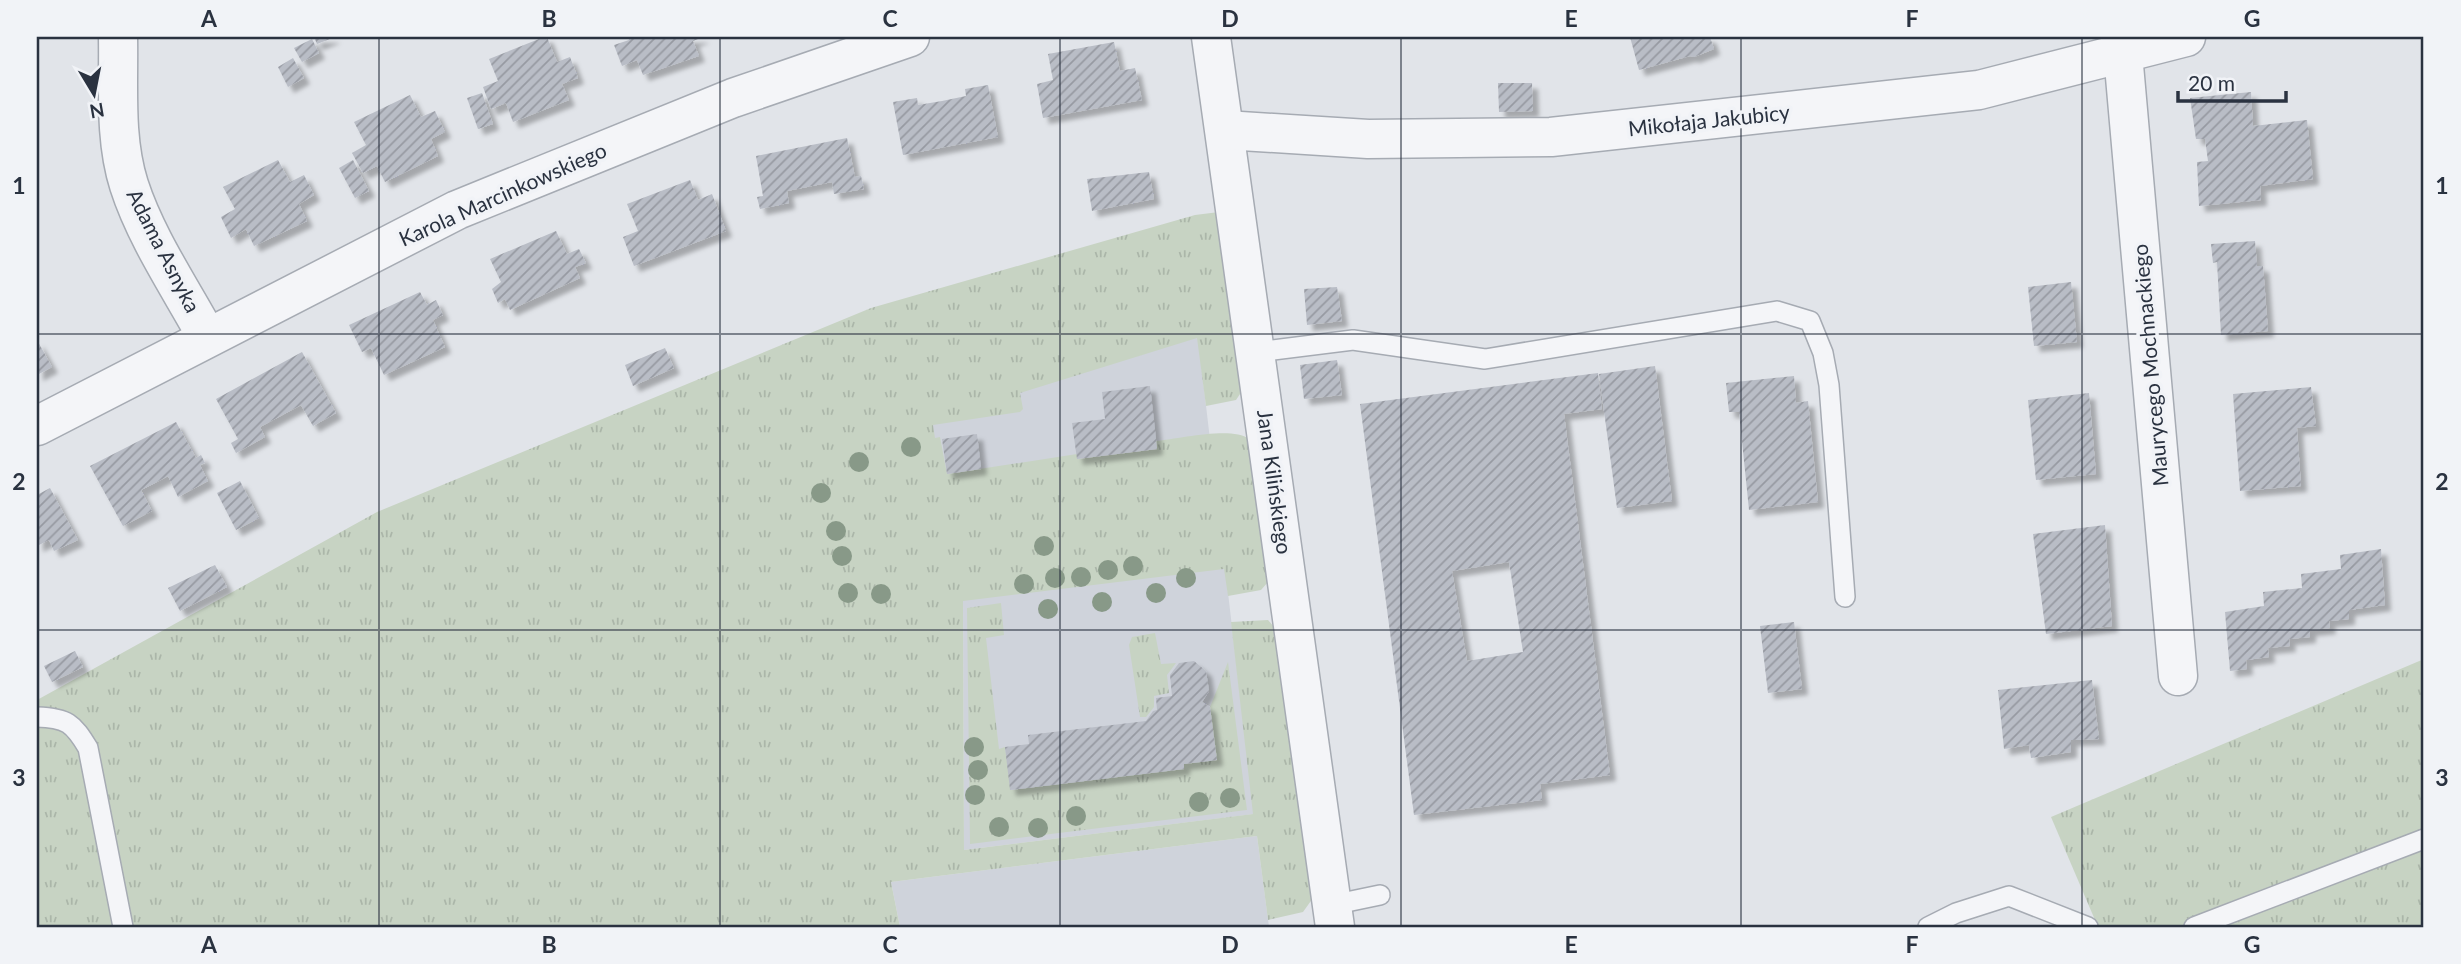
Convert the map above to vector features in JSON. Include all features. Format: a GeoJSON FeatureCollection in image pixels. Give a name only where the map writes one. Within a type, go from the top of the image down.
{"type":"FeatureCollection","features":[{"type":"Feature","properties":{"kind":"street","name":"Adama Asnyka"},"geometry":{"type":"LineString","coordinates":[[118,37],[120,140],[129,185],[141,215],[207,337]]}},
{"type":"Feature","properties":{"kind":"street","name":"Karola Marcinkowskiego"},"geometry":{"type":"LineString","coordinates":[[37,426],[457,210],[733,98],[909,37]]}},
{"type":"Feature","properties":{"kind":"street","name":"Jana Kilińskiego"},"geometry":{"type":"LineString","coordinates":[[1211,37],[1334,916]]}},
{"type":"Feature","properties":{"kind":"street","name":"Mikołaja Jakubicy"},"geometry":{"type":"LineString","coordinates":[[1225,130],[1368,139],[1551,137],[1979,90],[2186,37]]}},
{"type":"Feature","properties":{"kind":"street","name":"Maurycego Mochnackiego"},"geometry":{"type":"LineString","coordinates":[[2123,54],[2178,676]]}},
{"type":"Feature","properties":{"kind":"lane"},"geometry":{"type":"LineString","coordinates":[[1257,352],[1353,340],[1485,359],[1777,311],[1810,321],[1823,353],[1829,386],[1845,597]]}},
{"type":"Feature","properties":{"kind":"lane"},"geometry":{"type":"LineString","coordinates":[[37,717],[58,718],[75,726],[88,748],[123,927]]}},
{"type":"Feature","properties":{"kind":"lane"},"geometry":{"type":"LineString","coordinates":[[2194,927],[2424,839]]}},
{"type":"Feature","properties":{"kind":"lane"},"geometry":{"type":"LineString","coordinates":[[1334,916],[1380,895]]}},
{"type":"Feature","properties":{"kind":"lane"},"geometry":{"type":"LineString","coordinates":[[1928,927],[1956,913],[2009,896],[2088,927]]}},
{"type":"Feature","properties":{"kind":"shaded area"},"geometry":{"type":"Polygon","coordinates":[[[1197,329],[1254,814],[964,850],[963,601],[800,468],[1197,329]]]}},
{"type":"Feature","properties":{"kind":"shaded area"},"geometry":{"type":"Polygon","coordinates":[[[1257,836],[1269,927],[900,927],[891,882],[1257,836]]]}},
{"type":"Feature","properties":{"kind":"green space"},"geometry":{"type":"Polygon","coordinates":[[[1219,212],[1244,388],[1236,400],[1206,406],[1197,338],[1020,393],[1023,409],[1020,412],[933,425],[935,438],[940,437],[947,474],[1077,454],[1077,459],[1157,449],[1156,441],[1191,436],[1218,433],[1241,435],[1249,439],[1268,582],[1261,590],[1228,596],[1224,569],[963,601],[964,850],[1253,814],[1231,622],[1268,620],[1276,629],[1313,898],[1303,912],[1268,920],[1257,836],[891,882],[900,927],[37,927],[37,700],[377,512],[871,308],[1195,215],[1219,212]]]}},
{"type":"Feature","properties":{"kind":"green space"},"geometry":{"type":"Polygon","coordinates":[[[1001,603],[1004,635],[986,638],[999,749],[1005,747],[1011,790],[1184,769],[1184,764],[1216,760],[1210,707],[1228,662],[1247,810],[970,844],[967,608],[1001,603]]]}},
{"type":"Feature","properties":{"kind":"green space"},"geometry":{"type":"Polygon","coordinates":[[[1155,633],[1161,664],[1176,663],[1167,675],[1169,693],[1154,696],[1154,707],[1146,717],[1140,717],[1129,645],[1132,637],[1155,633]]]}},
{"type":"Feature","properties":{"kind":"green space"},"geometry":{"type":"Polygon","coordinates":[[[2424,659],[2424,927],[2098,927],[2051,817],[2424,659]]]}},
{"type":"Feature","properties":{"kind":"building"},"geometry":{"type":"Polygon","coordinates":[[[314,37],[335,37],[317,44],[314,37]]]}},
{"type":"Feature","properties":{"kind":"building"},"geometry":{"type":"Polygon","coordinates":[[[547,37],[557,62],[570,57],[578,78],[562,84],[569,100],[513,122],[506,103],[491,109],[483,87],[498,81],[489,59],[547,37]]]}},
{"type":"Feature","properties":{"kind":"building"},"geometry":{"type":"Polygon","coordinates":[[[628,37],[704,37],[693,41],[699,56],[643,75],[637,60],[622,66],[614,45],[629,40],[628,37]]]}},
{"type":"Feature","properties":{"kind":"building"},"geometry":{"type":"Polygon","coordinates":[[[1630,37],[1710,37],[1714,49],[1694,57],[1639,70],[1630,37]]]}},
{"type":"Feature","properties":{"kind":"building"},"geometry":{"type":"Polygon","coordinates":[[[312,39],[319,53],[302,62],[294,48],[312,39]]]}},
{"type":"Feature","properties":{"kind":"building"},"geometry":{"type":"Polygon","coordinates":[[[1114,42],[1120,71],[1135,68],[1142,100],[1043,118],[1037,84],[1053,80],[1048,54],[1114,42]]]}},
{"type":"Feature","properties":{"kind":"building"},"geometry":{"type":"Polygon","coordinates":[[[293,58],[304,78],[288,87],[278,67],[293,58]]]}},
{"type":"Feature","properties":{"kind":"building"},"geometry":{"type":"Polygon","coordinates":[[[1498,83],[1532,83],[1533,111],[1499,112],[1498,83]]]}},
{"type":"Feature","properties":{"kind":"building"},"geometry":{"type":"Polygon","coordinates":[[[988,85],[998,137],[903,155],[893,102],[917,98],[918,105],[942,101],[966,96],[965,89],[988,85]]]}},
{"type":"Feature","properties":{"kind":"building"},"geometry":{"type":"Polygon","coordinates":[[[2251,92],[2253,126],[2307,120],[2313,179],[2260,186],[2261,200],[2199,206],[2197,162],[2208,161],[2205,139],[2196,139],[2190,98],[2251,92]]]}},
{"type":"Feature","properties":{"kind":"building"},"geometry":{"type":"Polygon","coordinates":[[[482,93],[493,124],[478,129],[467,98],[482,93]]]}},
{"type":"Feature","properties":{"kind":"building"},"geometry":{"type":"Polygon","coordinates":[[[410,95],[421,117],[435,111],[445,132],[431,139],[438,156],[385,182],[377,166],[363,173],[352,153],[366,145],[354,122],[410,95]]]}},
{"type":"Feature","properties":{"kind":"building"},"geometry":{"type":"Polygon","coordinates":[[[847,138],[855,177],[861,176],[864,189],[834,194],[832,182],[787,191],[789,203],[760,209],[757,197],[763,196],[756,156],[847,138]]]}},
{"type":"Feature","properties":{"kind":"building"},"geometry":{"type":"Polygon","coordinates":[[[278,160],[290,182],[304,175],[314,195],[299,204],[307,221],[254,246],[246,229],[231,238],[221,217],[235,209],[223,187],[278,160]]]}},
{"type":"Feature","properties":{"kind":"building"},"geometry":{"type":"Polygon","coordinates":[[[353,160],[369,191],[355,198],[339,168],[353,160]]]}},
{"type":"Feature","properties":{"kind":"building"},"geometry":{"type":"Polygon","coordinates":[[[1149,172],[1154,199],[1092,211],[1087,179],[1149,172]]]}},
{"type":"Feature","properties":{"kind":"building"},"geometry":{"type":"Polygon","coordinates":[[[690,180],[698,200],[712,194],[726,231],[634,266],[623,237],[638,231],[627,204],[690,180]]]}},
{"type":"Feature","properties":{"kind":"building"},"geometry":{"type":"Polygon","coordinates":[[[556,231],[567,254],[579,249],[586,263],[575,267],[580,278],[510,310],[505,299],[498,303],[492,289],[501,282],[490,259],[556,231]]]}},
{"type":"Feature","properties":{"kind":"building"},"geometry":{"type":"Polygon","coordinates":[[[2255,241],[2257,266],[2263,266],[2268,331],[2221,335],[2217,262],[2213,263],[2211,244],[2255,241]]]}},
{"type":"Feature","properties":{"kind":"building"},"geometry":{"type":"Polygon","coordinates":[[[2071,282],[2077,342],[2034,346],[2028,287],[2071,282]]]}},
{"type":"Feature","properties":{"kind":"building"},"geometry":{"type":"Polygon","coordinates":[[[1337,287],[1342,321],[1307,325],[1304,289],[1337,287]]]}},
{"type":"Feature","properties":{"kind":"building"},"geometry":{"type":"Polygon","coordinates":[[[420,292],[427,305],[436,300],[443,315],[433,320],[445,347],[384,375],[371,348],[362,352],[349,325],[420,292]]]}},
{"type":"Feature","properties":{"kind":"building"},"geometry":{"type":"Polygon","coordinates":[[[37,340],[52,367],[37,375],[37,340]]]}},
{"type":"Feature","properties":{"kind":"building"},"geometry":{"type":"Polygon","coordinates":[[[665,348],[674,368],[633,386],[625,365],[665,348]]]}},
{"type":"Feature","properties":{"kind":"building"},"geometry":{"type":"Polygon","coordinates":[[[302,352],[336,413],[313,426],[301,405],[260,427],[265,437],[236,453],[231,443],[238,439],[216,399],[302,352]]]}},
{"type":"Feature","properties":{"kind":"building"},"geometry":{"type":"Polygon","coordinates":[[[1337,360],[1342,395],[1304,399],[1300,365],[1337,360]]]}},
{"type":"Feature","properties":{"kind":"building"},"geometry":{"type":"Polygon","coordinates":[[[1655,366],[1672,501],[1617,508],[1599,374],[1655,366]]]}},
{"type":"Feature","properties":{"kind":"building"},"geometry":{"type":"Polygon","coordinates":[[[1598,373],[1602,409],[1564,414],[1610,775],[1540,784],[1542,800],[1414,815],[1360,404],[1598,373]],[[1509,562],[1452,571],[1467,661],[1523,652],[1509,562]]]}},
{"type":"Feature","properties":{"kind":"building"},"geometry":{"type":"Polygon","coordinates":[[[1794,376],[1796,403],[1808,401],[1818,502],[1749,510],[1739,412],[1729,412],[1726,383],[1794,376]]]}},
{"type":"Feature","properties":{"kind":"building"},"geometry":{"type":"Polygon","coordinates":[[[1150,386],[1157,449],[1077,459],[1072,423],[1105,419],[1102,392],[1150,386]]]}},
{"type":"Feature","properties":{"kind":"building"},"geometry":{"type":"Polygon","coordinates":[[[2311,387],[2316,426],[2297,428],[2301,486],[2240,491],[2233,394],[2311,387]]]}},
{"type":"Feature","properties":{"kind":"building"},"geometry":{"type":"Polygon","coordinates":[[[2089,393],[2096,474],[2036,480],[2028,400],[2089,393]]]}},
{"type":"Feature","properties":{"kind":"building"},"geometry":{"type":"Polygon","coordinates":[[[176,422],[196,458],[201,455],[205,463],[200,465],[208,481],[178,497],[168,476],[141,490],[152,511],[123,526],[90,466],[176,422]]]}},
{"type":"Feature","properties":{"kind":"building"},"geometry":{"type":"Polygon","coordinates":[[[977,434],[981,469],[947,474],[942,439],[977,434]]]}},
{"type":"Feature","properties":{"kind":"building"},"geometry":{"type":"Polygon","coordinates":[[[240,481],[259,518],[236,530],[217,493],[240,481]]]}},
{"type":"Feature","properties":{"kind":"building"},"geometry":{"type":"Polygon","coordinates":[[[50,488],[78,540],[54,551],[49,540],[37,546],[37,495],[50,488]]]}},
{"type":"Feature","properties":{"kind":"building"},"geometry":{"type":"Polygon","coordinates":[[[2105,525],[2112,626],[2046,634],[2033,534],[2105,525]]]}},
{"type":"Feature","properties":{"kind":"building"},"geometry":{"type":"Polygon","coordinates":[[[2381,549],[2385,605],[2349,610],[2349,619],[2329,621],[2330,628],[2310,630],[2310,637],[2289,639],[2290,646],[2268,648],[2269,657],[2246,660],[2247,669],[2230,671],[2225,612],[2264,606],[2263,592],[2302,588],[2301,574],[2341,569],[2340,555],[2381,549]]]}},
{"type":"Feature","properties":{"kind":"building"},"geometry":{"type":"Polygon","coordinates":[[[215,565],[227,587],[180,611],[168,588],[215,565]]]}},
{"type":"Feature","properties":{"kind":"building"},"geometry":{"type":"Polygon","coordinates":[[[1794,622],[1802,689],[1768,693],[1760,626],[1794,622]]]}},
{"type":"Feature","properties":{"kind":"building"},"geometry":{"type":"Polygon","coordinates":[[[75,651],[83,667],[52,682],[44,666],[75,651]]]}},
{"type":"Feature","properties":{"kind":"building"},"geometry":{"type":"Polygon","coordinates":[[[1194,661],[1206,671],[1209,691],[1202,702],[1210,707],[1217,760],[1184,764],[1184,769],[1010,790],[1005,747],[1029,744],[1028,735],[1146,721],[1153,711],[1157,710],[1156,698],[1172,696],[1170,675],[1179,663],[1194,661]]]}},
{"type":"Feature","properties":{"kind":"building"},"geometry":{"type":"Polygon","coordinates":[[[2092,680],[2099,739],[2071,740],[2071,752],[2031,758],[2029,745],[2004,749],[1998,690],[2092,680]]]}}]}
